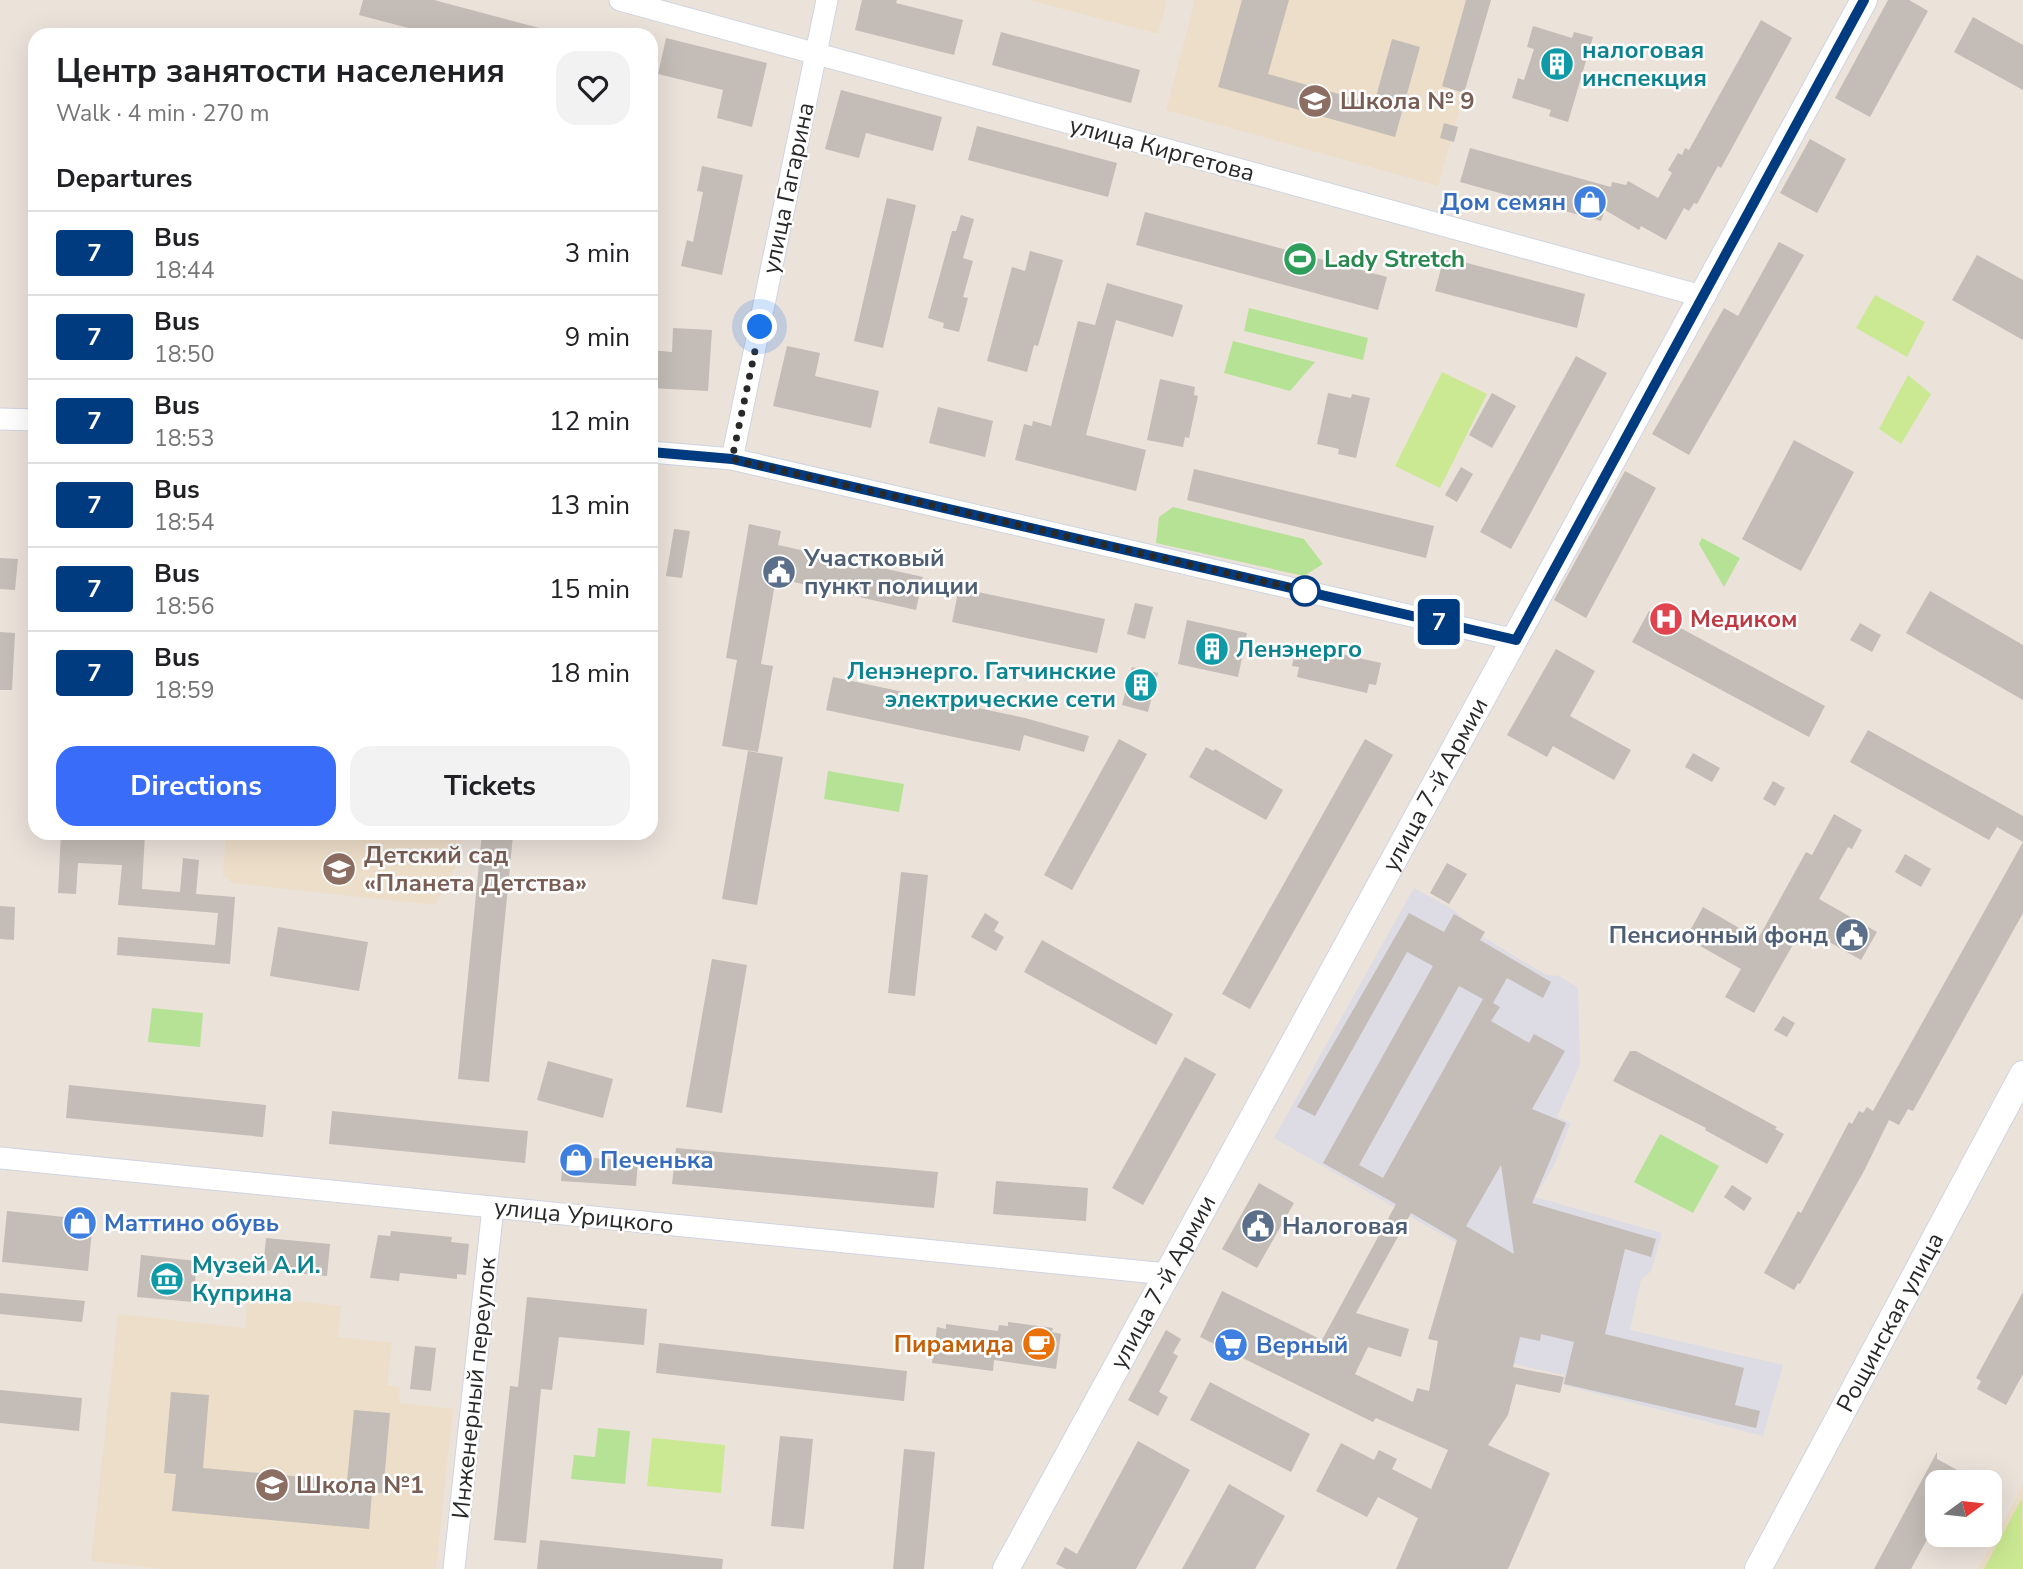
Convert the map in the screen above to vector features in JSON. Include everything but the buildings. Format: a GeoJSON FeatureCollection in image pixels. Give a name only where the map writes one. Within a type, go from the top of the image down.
{"type":"FeatureCollection","features":[{"type":"Feature","properties":{"kind":"street","name":"улица Киргетова"},"geometry":{"type":"LineString","coordinates":[[620,0],[1705,297]]}},
{"type":"Feature","properties":{"kind":"street","name":"улица Гагарина"},"geometry":{"type":"LineString","coordinates":[[732,459],[827,0]]}},
{"type":"Feature","properties":{"kind":"street","name":"улица 7-й Армии"},"geometry":{"type":"LineString","coordinates":[[1006,1569],[1705,297],[1864,0]]}},
{"type":"Feature","properties":{"kind":"street"},"geometry":{"type":"LineString","coordinates":[[0,419],[28,420]]}},
{"type":"Feature","properties":{"kind":"street"},"geometry":{"type":"LineString","coordinates":[[658,453],[732,459],[1516,640]]}},
{"type":"Feature","properties":{"kind":"street","name":"Рощинская улица"},"geometry":{"type":"LineString","coordinates":[[1758,1569],[2023,1074]]}},
{"type":"Feature","properties":{"kind":"street","name":"улица Урицкого"},"geometry":{"type":"LineString","coordinates":[[0,1157],[1167,1274]]}},
{"type":"Feature","properties":{"kind":"street","name":"Инженерный переулок"},"geometry":{"type":"LineString","coordinates":[[454,1569],[493,1207]]}},
{"type":"Feature","properties":{"kind":"shaded area"},"geometry":{"type":"Polygon","coordinates":[[[1029,0],[1167,0],[1158,34],[1029,0]]]}},
{"type":"Feature","properties":{"kind":"shaded area","name":"Школа № 9"},"geometry":{"type":"Polygon","coordinates":[[[1195,0],[1491,0],[1438,186],[1166,110],[1195,0]]]}},
{"type":"Feature","properties":{"kind":"shaded area","name":"Детский сад «Планета Детства»"},"geometry":{"type":"Polygon","coordinates":[[[226,840],[461,840],[458,863],[435,905],[232,883],[223,875],[226,840]]]}},
{"type":"Feature","properties":{"kind":"shaded area"},"geometry":{"type":"Polygon","coordinates":[[[1414,888],[1454,910],[1483,937],[1546,975],[1559,976],[1578,988],[1580,1064],[1557,1117],[1571,1123],[1555,1163],[1535,1197],[1662,1233],[1651,1271],[1641,1280],[1630,1330],[1783,1365],[1763,1436],[1563,1385],[1564,1375],[1457,1352],[1481,1257],[1274,1138],[1414,888]]]}},
{"type":"Feature","properties":{"kind":"shaded area","name":"Школа №1"},"geometry":{"type":"Polygon","coordinates":[[[248,1296],[341,1306],[338,1337],[392,1343],[387,1385],[400,1387],[399,1403],[453,1409],[436,1569],[162,1569],[91,1561],[118,1314],[245,1328],[248,1296]]]}},
{"type":"Feature","properties":{"kind":"shaded area"},"geometry":{"type":"Polygon","coordinates":[[[2023,1485],[2023,1569],[1978,1569],[1990,1547],[2002,1547],[2002,1524],[2023,1485]]]}},
{"type":"Feature","properties":{"kind":"green space"},"geometry":{"type":"Polygon","coordinates":[[[1875,295],[1925,322],[1907,357],[1856,328],[1875,295]]]}},
{"type":"Feature","properties":{"kind":"green space"},"geometry":{"type":"Polygon","coordinates":[[[1249,308],[1368,338],[1363,360],[1244,331],[1249,308]]]}},
{"type":"Feature","properties":{"kind":"green space"},"geometry":{"type":"Polygon","coordinates":[[[1233,341],[1315,362],[1290,391],[1224,373],[1233,341]]]}},
{"type":"Feature","properties":{"kind":"green space"},"geometry":{"type":"Polygon","coordinates":[[[1442,372],[1487,394],[1440,488],[1395,466],[1442,372]]]}},
{"type":"Feature","properties":{"kind":"green space"},"geometry":{"type":"Polygon","coordinates":[[[1908,375],[1931,394],[1901,444],[1879,429],[1908,375]]]}},
{"type":"Feature","properties":{"kind":"green space"},"geometry":{"type":"Polygon","coordinates":[[[1173,507],[1304,539],[1323,564],[1304,576],[1156,543],[1159,517],[1173,507]]]}},
{"type":"Feature","properties":{"kind":"green space"},"geometry":{"type":"Polygon","coordinates":[[[1702,538],[1740,558],[1724,587],[1699,544],[1702,538]]]}},
{"type":"Feature","properties":{"kind":"green space"},"geometry":{"type":"Polygon","coordinates":[[[828,771],[904,784],[899,812],[824,799],[828,771]]]}},
{"type":"Feature","properties":{"kind":"green space"},"geometry":{"type":"Polygon","coordinates":[[[152,1008],[203,1013],[200,1047],[148,1042],[152,1008]]]}},
{"type":"Feature","properties":{"kind":"green space"},"geometry":{"type":"Polygon","coordinates":[[[1660,1134],[1719,1166],[1693,1213],[1634,1182],[1660,1134]]]}},
{"type":"Feature","properties":{"kind":"green space"},"geometry":{"type":"Polygon","coordinates":[[[598,1428],[630,1431],[625,1484],[571,1479],[574,1455],[595,1457],[598,1428]]]}},
{"type":"Feature","properties":{"kind":"green space"},"geometry":{"type":"Polygon","coordinates":[[[652,1438],[725,1445],[721,1493],[647,1486],[652,1438]]]}},
{"type":"Feature","properties":{"kind":"green space"},"geometry":{"type":"Polygon","coordinates":[[[2022,1498],[2023,1569],[1984,1569],[1996,1547],[2002,1547],[2002,1535],[2022,1498]]]}},
{"type":"Feature","properties":{"kind":"bus line","name":"7"},"geometry":{"type":"LineString","coordinates":[[658,452],[732,459],[1516,640],[1705,297],[1864,0]]}},
{"type":"Feature","properties":{"kind":"place","name":"налоговая инспекция"},"geometry":{"type":"Point","coordinates":[1557,64]}},
{"type":"Feature","properties":{"kind":"place","name":"Школа № 9"},"geometry":{"type":"Point","coordinates":[1315,101]}},
{"type":"Feature","properties":{"kind":"place","name":"Дом семян"},"geometry":{"type":"Point","coordinates":[1590,202]}},
{"type":"Feature","properties":{"kind":"place","name":"Lady Stretch"},"geometry":{"type":"Point","coordinates":[1300,259]}},
{"type":"Feature","properties":{"kind":"place","name":"Участковый пункт полиции"},"geometry":{"type":"Point","coordinates":[779,572]}},
{"type":"Feature","properties":{"kind":"place","name":"Медиком"},"geometry":{"type":"Point","coordinates":[1666,619]}},
{"type":"Feature","properties":{"kind":"place","name":"Ленэнерго"},"geometry":{"type":"Point","coordinates":[1212,649]}},
{"type":"Feature","properties":{"kind":"place","name":"Ленэнерго. Гатчинские электрические сети"},"geometry":{"type":"Point","coordinates":[1141,685]}},
{"type":"Feature","properties":{"kind":"place","name":"Детский сад «Планета Детства»"},"geometry":{"type":"Point","coordinates":[339,869]}},
{"type":"Feature","properties":{"kind":"place","name":"Пенсионный фонд"},"geometry":{"type":"Point","coordinates":[1852,935]}},
{"type":"Feature","properties":{"kind":"place","name":"Печенька"},"geometry":{"type":"Point","coordinates":[576,1160]}},
{"type":"Feature","properties":{"kind":"place","name":"Маттино обувь"},"geometry":{"type":"Point","coordinates":[80,1223]}},
{"type":"Feature","properties":{"kind":"place","name":"Налоговая"},"geometry":{"type":"Point","coordinates":[1258,1226]}},
{"type":"Feature","properties":{"kind":"place","name":"Музей А.И. Куприна"},"geometry":{"type":"Point","coordinates":[167,1279]}},
{"type":"Feature","properties":{"kind":"place","name":"Пирамида"},"geometry":{"type":"Point","coordinates":[1039,1344]}},
{"type":"Feature","properties":{"kind":"place","name":"Верный"},"geometry":{"type":"Point","coordinates":[1231,1345]}},
{"type":"Feature","properties":{"kind":"place","name":"Школа №1"},"geometry":{"type":"Point","coordinates":[272,1485]}},
{"type":"Feature","properties":{"kind":"route"},"geometry":{"type":"LineString","coordinates":[[760,327],[732,459],[1318,594],[1305,591]]}}]}
